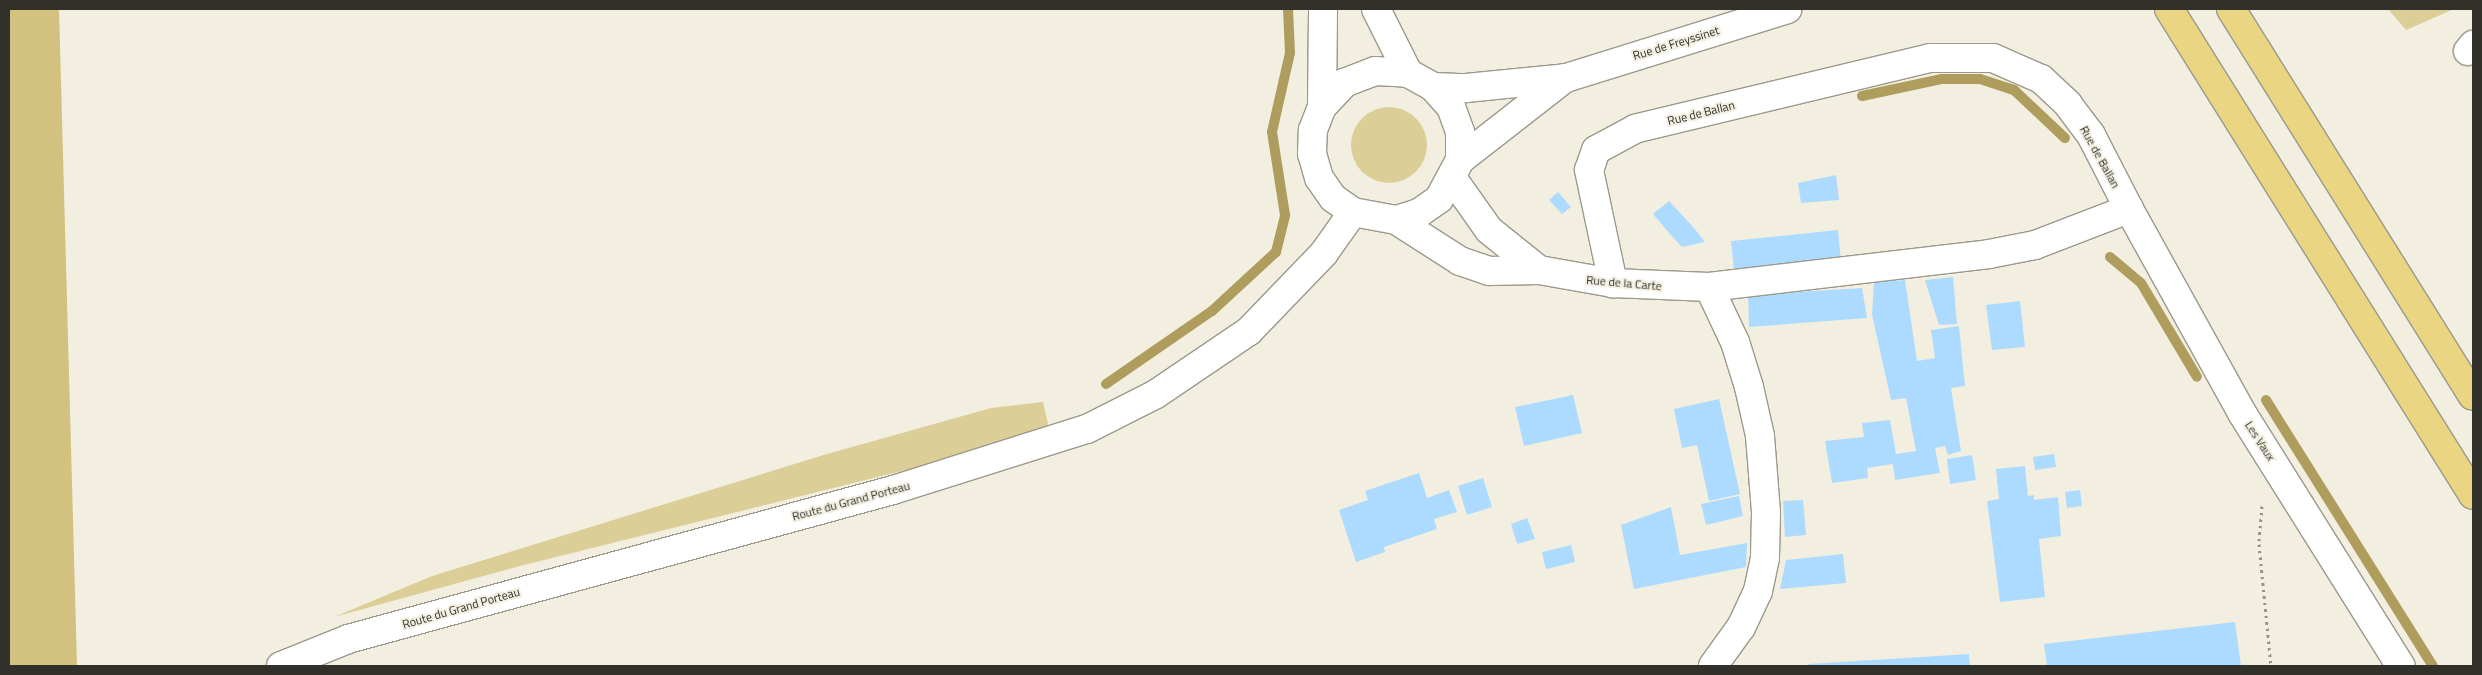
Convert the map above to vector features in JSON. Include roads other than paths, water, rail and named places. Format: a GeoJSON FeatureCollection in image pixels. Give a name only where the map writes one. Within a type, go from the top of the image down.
{"type":"FeatureCollection","features":[{"type":"Feature","properties":{"kind":"highway"},"geometry":{"type":"LineString","coordinates":[[2169,9],[2473,495]]}},
{"type":"Feature","properties":{"kind":"highway"},"geometry":{"type":"LineString","coordinates":[[2231,9],[2473,396]]}},
{"type":"Feature","properties":{"kind":"street"},"geometry":{"type":"LineString","coordinates":[[1323,9],[1322,108],[1313,138],[1319,178],[1333,198],[1353,212],[1396,220],[1419,213],[1439,199],[1457,170],[1566,78]]}},
{"type":"Feature","properties":{"kind":"street"},"geometry":{"type":"LineString","coordinates":[[1376,9],[1408,73]]}},
{"type":"Feature","properties":{"kind":"street","name":"Rue de Freyssinet"},"geometry":{"type":"LineString","coordinates":[[1566,78],[1787,9]]}},
{"type":"Feature","properties":{"kind":"street","name":"Rue de Ballan"},"geometry":{"type":"LineString","coordinates":[[1613,283],[1589,170],[1596,150],[1635,129],[1930,58],[1993,58],[2041,79],[2068,104],[2091,135],[2128,209]]}},
{"type":"Feature","properties":{"kind":"street"},"geometry":{"type":"LineString","coordinates":[[1322,108],[1352,80],[1375,71],[1408,73],[1433,86],[1451,107],[1457,124],[1457,170]]}},
{"type":"Feature","properties":{"kind":"street"},"geometry":{"type":"LineString","coordinates":[[1433,86],[1517,85],[1566,78]]}},
{"type":"Feature","properties":{"kind":"street","name":"Rue de la Carte"},"geometry":{"type":"LineString","coordinates":[[1457,170],[1489,230],[1540,270]]}},
{"type":"Feature","properties":{"kind":"street"},"geometry":{"type":"LineString","coordinates":[[1713,666],[1741,627],[1758,591],[1765,558],[1766,512],[1760,436],[1750,386],[1736,342],[1709,287],[1989,254],[2035,245],[2128,209]]}},
{"type":"Feature","properties":{"kind":"street","name":"Les Vaux"},"geometry":{"type":"LineString","coordinates":[[2128,209],[2170,291],[2401,666]]}},
{"type":"Feature","properties":{"kind":"street","name":"Route du Grand Porteau"},"geometry":{"type":"LineString","coordinates":[[281,666],[348,639],[893,490],[1087,429],[1156,394],[1249,331],[1324,253],[1353,212]]}},
{"type":"Feature","properties":{"kind":"street","name":"Rue de la Carte"},"geometry":{"type":"LineString","coordinates":[[1396,220],[1460,261],[1489,271],[1540,270],[1613,283],[1709,287]]}},
{"type":"Feature","properties":{"kind":"waterway"},"geometry":{"type":"LineString","coordinates":[[1106,384],[1212,311],[1276,252],[1285,215],[1272,132],[1290,53],[1288,9]]}},
{"type":"Feature","properties":{"kind":"waterway"},"geometry":{"type":"LineString","coordinates":[[1862,96],[1942,79],[1980,79],[2014,90],[2065,138]]}},
{"type":"Feature","properties":{"kind":"waterway"},"geometry":{"type":"LineString","coordinates":[[2110,257],[2141,283],[2197,377]]}},
{"type":"Feature","properties":{"kind":"waterway"},"geometry":{"type":"LineString","coordinates":[[2266,400],[2433,666]]}}]}
